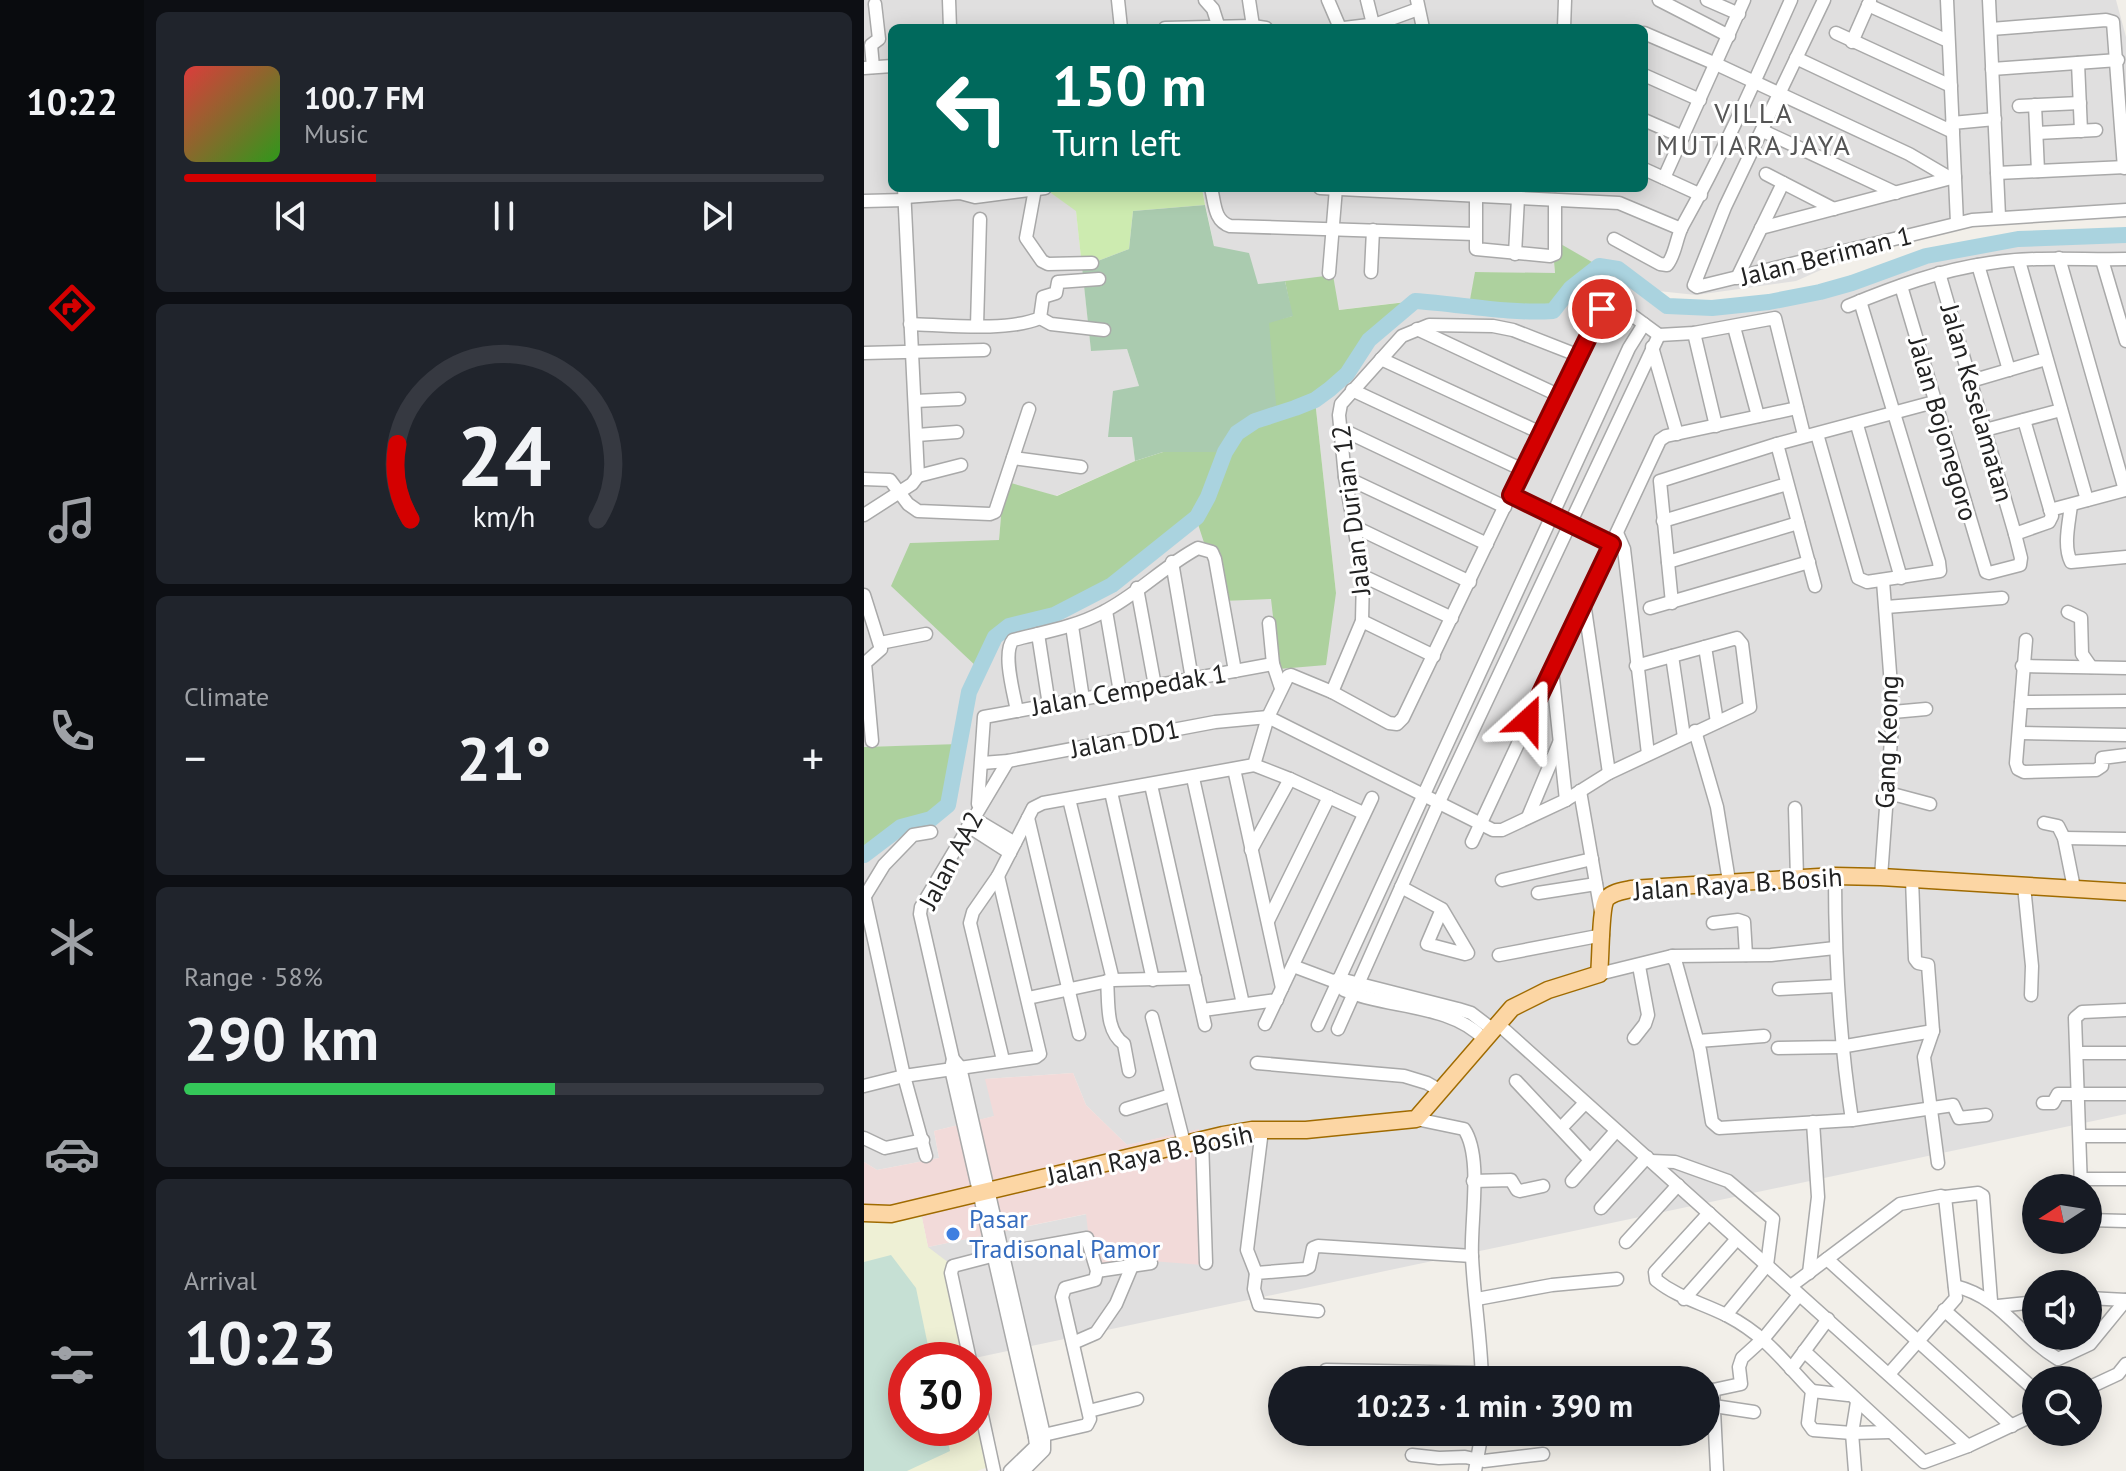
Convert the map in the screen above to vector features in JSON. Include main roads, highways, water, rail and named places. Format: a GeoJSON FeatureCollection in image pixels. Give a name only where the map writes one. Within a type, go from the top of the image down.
{"type":"FeatureCollection","features":[{"type":"Feature","properties":{"kind":"main road","name":"Jalan Raya B. Bosih"},"geometry":{"type":"LineString","coordinates":[[864,1213],[891,1214],[1202,1139],[1262,1130],[1306,1130],[1416,1119],[1512,1008],[1526,999],[1599,974],[1603,935],[1601,912],[1605,900],[1631,889],[1835,876],[2126,892]]}},
{"type":"Feature","properties":{"kind":"waterway"},"geometry":{"type":"LineString","coordinates":[[864,855],[901,827],[931,819],[948,805],[969,692],[995,637],[1009,626],[1054,615],[1112,585],[1197,517],[1225,452],[1237,433],[1255,421],[1315,400],[1330,389],[1347,374],[1369,340],[1415,301],[1501,310],[1553,311],[1571,288],[1599,266],[1618,269],[1667,306],[1712,308],[1769,302],[1820,292],[1926,256],[2018,239],[2126,235]]}},
{"type":"Feature","properties":{"kind":"place","name":"Pasar Tradisonal Pamor"},"geometry":{"type":"Point","coordinates":[953,1234]}},
{"type":"Feature","properties":{"kind":"district","name":"VILLA MUTIARA JAYA"},"geometry":{"type":"Point","coordinates":[1754,129]}}]}
